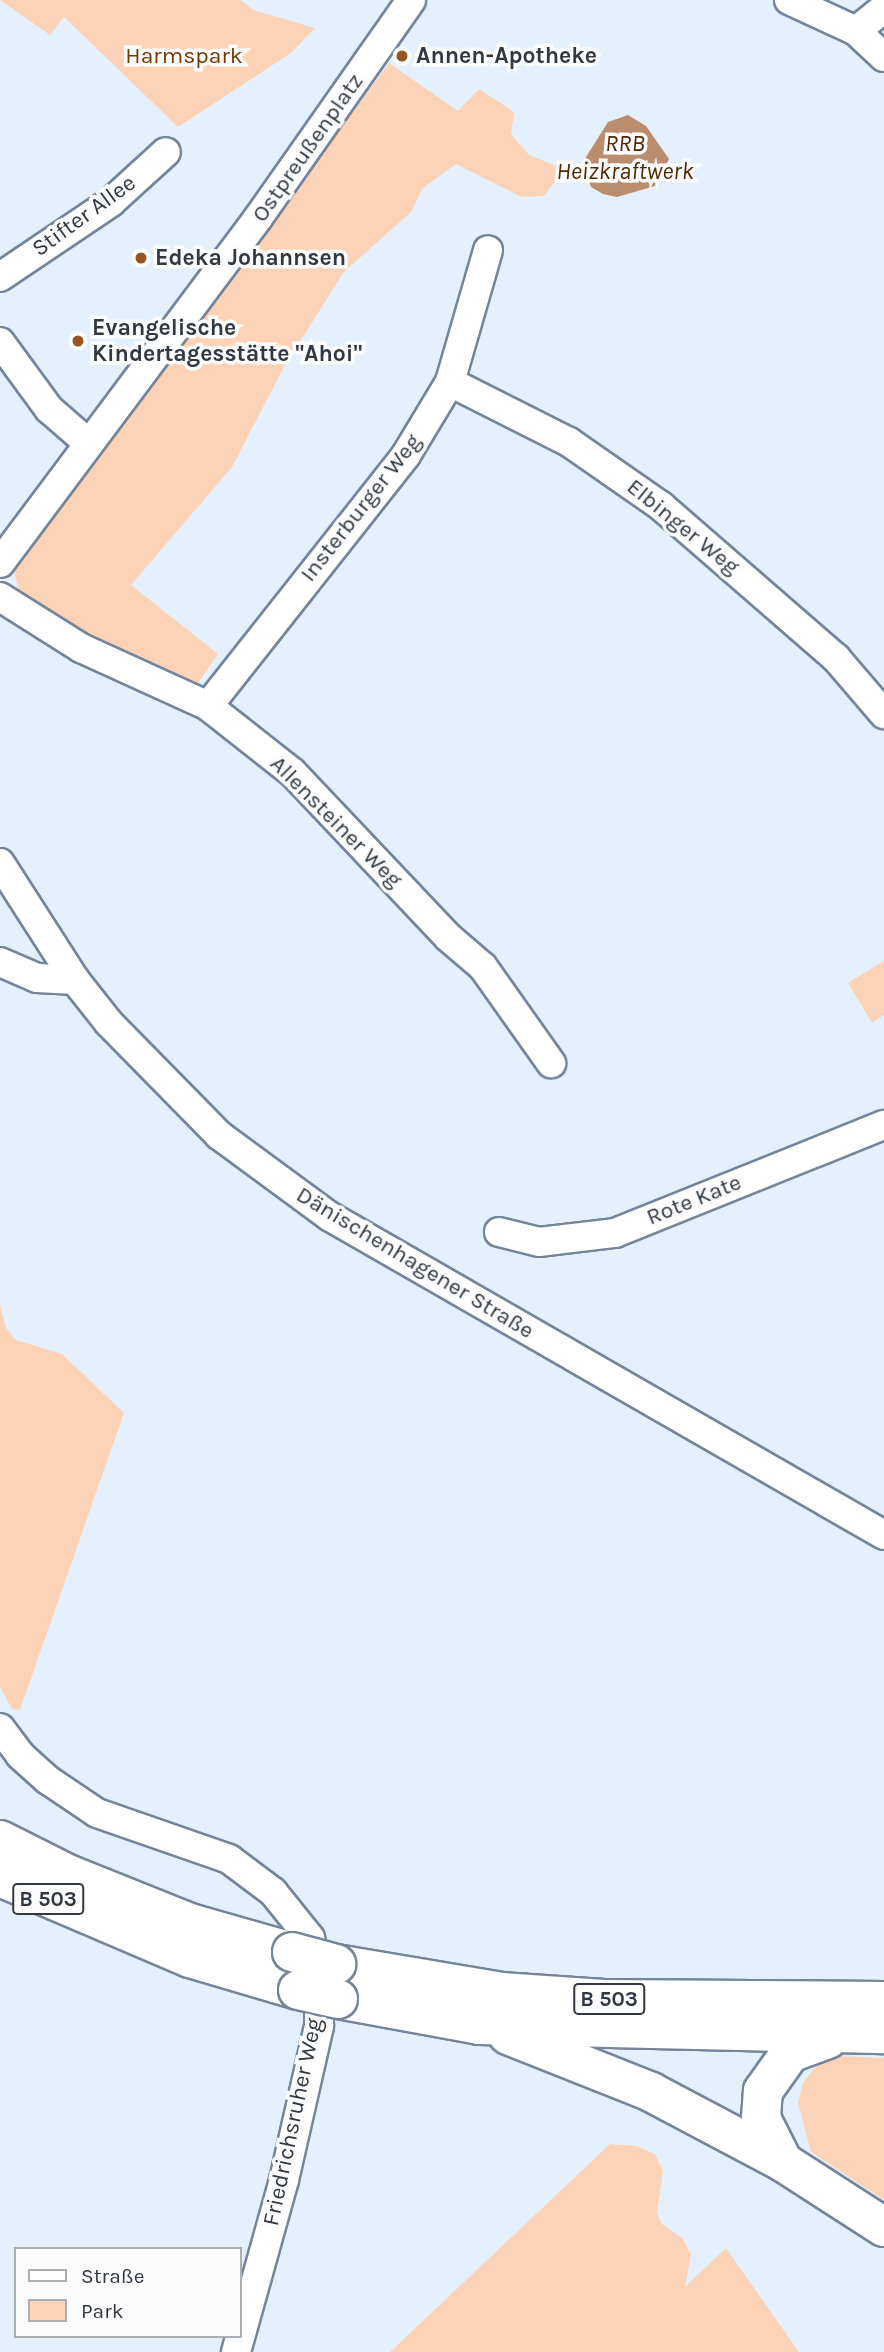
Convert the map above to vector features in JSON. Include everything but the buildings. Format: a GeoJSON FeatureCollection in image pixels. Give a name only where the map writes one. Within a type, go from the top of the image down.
{"type":"FeatureCollection","features":[{"type":"Feature","properties":{"kind":"highway","name":"B 503"},"geometry":{"type":"LineString","coordinates":[[0,1840],[69,1875],[190,1923],[292,1952],[337,1981],[479,2025],[884,2034]]}},
{"type":"Feature","properties":{"kind":"highway","name":"B 503"},"geometry":{"type":"LineString","coordinates":[[0,1877],[190,1958],[299,1990],[337,1981],[604,1999],[884,2001]]}},
{"type":"Feature","properties":{"kind":"highway"},"geometry":{"type":"LineString","coordinates":[[479,2025],[651,2092],[783,2162],[884,2227]]}},
{"type":"Feature","properties":{"kind":"highway"},"geometry":{"type":"LineString","coordinates":[[783,2162],[761,2118],[759,2106],[769,2077],[790,2053],[841,2035]]}},
{"type":"Feature","properties":{"kind":"street","name":"Ostpreußenplatz"},"geometry":{"type":"LineString","coordinates":[[0,562],[87,442],[258,218],[411,0]]}},
{"type":"Feature","properties":{"kind":"street"},"geometry":{"type":"LineString","coordinates":[[789,0],[856,30],[884,57]]}},
{"type":"Feature","properties":{"kind":"street"},"geometry":{"type":"LineString","coordinates":[[856,30],[884,8]]}},
{"type":"Feature","properties":{"kind":"street","name":"Stifter Allee"},"geometry":{"type":"LineString","coordinates":[[0,277],[111,202],[166,152]]}},
{"type":"Feature","properties":{"kind":"street","name":"Insterburger Weg"},"geometry":{"type":"LineString","coordinates":[[208,706],[392,475],[450,382],[488,250]]}},
{"type":"Feature","properties":{"kind":"street"},"geometry":{"type":"LineString","coordinates":[[0,342],[49,409],[87,442]]}},
{"type":"Feature","properties":{"kind":"street","name":"Elbinger Weg"},"geometry":{"type":"LineString","coordinates":[[450,382],[569,442],[661,506],[836,658],[884,714]]}},
{"type":"Feature","properties":{"kind":"street","name":"Allensteiner Weg"},"geometry":{"type":"LineString","coordinates":[[0,597],[81,648],[208,706],[292,772],[448,937],[483,967],[551,1063]]}},
{"type":"Feature","properties":{"kind":"street","name":"Dänischenhagener Straße"},"geometry":{"type":"LineString","coordinates":[[0,863],[75,980],[118,1032],[219,1135],[328,1216],[884,1535]]}},
{"type":"Feature","properties":{"kind":"street"},"geometry":{"type":"LineString","coordinates":[[0,962],[37,978],[75,980]]}},
{"type":"Feature","properties":{"kind":"street","name":"Rote Kate"},"geometry":{"type":"LineString","coordinates":[[499,1232],[539,1242],[615,1233],[884,1125]]}},
{"type":"Feature","properties":{"kind":"street","name":"Friedrichsruher Weg"},"geometry":{"type":"LineString","coordinates":[[0,1728],[20,1755],[48,1780],[97,1813],[229,1859],[273,1892],[310,1938],[319,1976],[319,2026],[284,2180],[242,2330]]}},
{"type":"Feature","properties":{"kind":"green space","name":"Harmspark"},"geometry":{"type":"Polygon","coordinates":[[[0,0],[241,0],[253,10],[315,28],[291,53],[178,127],[64,17],[50,35],[0,0]]]}},
{"type":"Feature","properties":{"kind":"green space"},"geometry":{"type":"Polygon","coordinates":[[[389,63],[458,111],[479,89],[514,112],[511,134],[529,155],[564,169],[544,196],[522,197],[456,164],[423,188],[411,212],[344,272],[285,365],[232,467],[131,585],[218,654],[196,686],[87,637],[20,596],[14,571],[389,63]]]}},
{"type":"Feature","properties":{"kind":"green space"},"geometry":{"type":"Polygon","coordinates":[[[884,961],[884,1015],[872,1023],[848,983],[884,961]]]}},
{"type":"Feature","properties":{"kind":"green space"},"geometry":{"type":"Polygon","coordinates":[[[0,1304],[6,1328],[16,1340],[62,1354],[124,1413],[20,1710],[12,1709],[0,1687],[0,1304]]]}},
{"type":"Feature","properties":{"kind":"green space"},"geometry":{"type":"Polygon","coordinates":[[[837,2056],[884,2058],[884,2200],[811,2152],[798,2103],[803,2083],[816,2066],[837,2056]]]}},
{"type":"Feature","properties":{"kind":"green space"},"geometry":{"type":"Polygon","coordinates":[[[610,2144],[636,2146],[655,2154],[663,2171],[657,2213],[662,2224],[683,2239],[691,2254],[685,2287],[726,2248],[799,2352],[390,2352],[610,2144]]]}},
{"type":"Feature","properties":{"kind":"water","name":"RRB Heizkraftwerk"},"geometry":{"type":"Polygon","coordinates":[[[628,115],[646,126],[669,159],[655,186],[617,197],[603,194],[591,187],[584,168],[586,157],[608,122],[628,115]]]}},
{"type":"Feature","properties":{"kind":"place","name":"Annen-Apotheke"},"geometry":{"type":"Point","coordinates":[402,56]}},
{"type":"Feature","properties":{"kind":"place","name":"Edeka Johannsen"},"geometry":{"type":"Point","coordinates":[141,258]}},
{"type":"Feature","properties":{"kind":"place","name":"Evangelische Kindertagesstätte \"Ahoi\""},"geometry":{"type":"Point","coordinates":[78,341]}}]}
